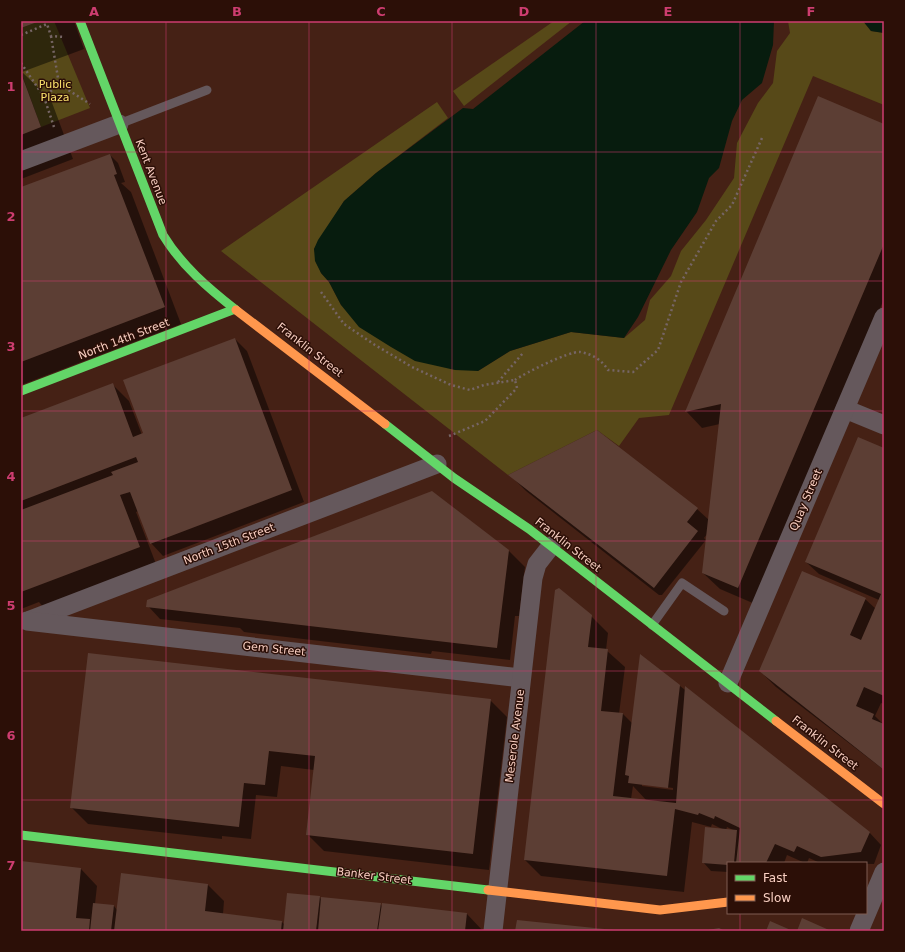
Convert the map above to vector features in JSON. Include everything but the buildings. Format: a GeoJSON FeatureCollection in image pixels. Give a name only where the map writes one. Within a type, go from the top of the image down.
{"type":"FeatureCollection","features":[{"type":"Feature","properties":{"kind":"main road","name":"Kent Avenue"},"geometry":{"type":"LineString","coordinates":[[80,21],[160,229],[168,246],[185,264],[235,309]]}},
{"type":"Feature","properties":{"kind":"main road","name":"North 14th Street"},"geometry":{"type":"LineString","coordinates":[[21,391],[235,309]]}},
{"type":"Feature","properties":{"kind":"main road","name":"Franklin Street"},"geometry":{"type":"LineString","coordinates":[[235,309],[270,334],[437,464],[550,546],[884,804]]}},
{"type":"Feature","properties":{"kind":"main road","name":"Banker Street"},"geometry":{"type":"LineString","coordinates":[[21,835],[660,910],[727,902]]}},
{"type":"Feature","properties":{"kind":"street"},"geometry":{"type":"LineString","coordinates":[[21,161],[119,124]]}},
{"type":"Feature","properties":{"kind":"street","name":"Quay Street"},"geometry":{"type":"LineString","coordinates":[[728,683],[884,317]]}},
{"type":"Feature","properties":{"kind":"street"},"geometry":{"type":"LineString","coordinates":[[845,409],[884,425]]}},
{"type":"Feature","properties":{"kind":"street","name":"North 15th Street"},"geometry":{"type":"LineString","coordinates":[[24,623],[437,464]]}},
{"type":"Feature","properties":{"kind":"street","name":"Meserole Avenue"},"geometry":{"type":"LineString","coordinates":[[493,931],[533,578],[537,564],[550,546]]}},
{"type":"Feature","properties":{"kind":"street","name":"Gem Street"},"geometry":{"type":"LineString","coordinates":[[24,623],[521,678]]}},
{"type":"Feature","properties":{"kind":"street"},"geometry":{"type":"LineString","coordinates":[[867,910],[878,881]]}},
{"type":"Feature","properties":{"kind":"street"},"geometry":{"type":"LineString","coordinates":[[859,931],[865,914]]}},
{"type":"Feature","properties":{"kind":"lane"},"geometry":{"type":"LineString","coordinates":[[119,124],[207,90]]}},
{"type":"Feature","properties":{"kind":"lane"},"geometry":{"type":"LineString","coordinates":[[652,625],[682,583],[724,611]]}},
{"type":"Feature","properties":{"kind":"path"},"geometry":{"type":"LineString","coordinates":[[21,35],[47,24],[51,36],[59,84],[91,105]]}},
{"type":"Feature","properties":{"kind":"path"},"geometry":{"type":"LineString","coordinates":[[51,36],[66,37]]}},
{"type":"Feature","properties":{"kind":"path"},"geometry":{"type":"LineString","coordinates":[[21,63],[44,97],[54,127]]}},
{"type":"Feature","properties":{"kind":"path"},"geometry":{"type":"LineString","coordinates":[[44,97],[59,84]]}},
{"type":"Feature","properties":{"kind":"path"},"geometry":{"type":"LineString","coordinates":[[321,292],[344,324],[375,345],[412,367],[451,385],[470,390],[484,385],[515,380],[544,364],[579,352],[602,360],[608,370],[633,372],[658,350],[681,282],[716,221],[732,205],[762,138]]}},
{"type":"Feature","properties":{"kind":"path"},"geometry":{"type":"LineString","coordinates":[[498,382],[522,353]]}},
{"type":"Feature","properties":{"kind":"path"},"geometry":{"type":"LineString","coordinates":[[449,436],[486,421],[517,388],[515,380]]}},
{"type":"Feature","properties":{"kind":"green space","name":"Public Plaza"},"geometry":{"type":"Polygon","coordinates":[[[40,21],[54,21],[90,108],[41,127],[21,72],[21,28],[40,21]]]}},
{"type":"Feature","properties":{"kind":"green space"},"geometry":{"type":"Polygon","coordinates":[[[554,21],[572,21],[464,106],[453,91],[554,21]]]}},
{"type":"Feature","properties":{"kind":"green space"},"geometry":{"type":"Polygon","coordinates":[[[788,21],[863,21],[871,31],[884,33],[884,105],[813,76],[669,415],[639,418],[619,446],[597,430],[508,475],[221,251],[437,102],[448,118],[376,173],[344,201],[314,249],[321,273],[329,282],[341,305],[478,371],[510,351],[571,332],[624,338],[645,320],[650,300],[671,276],[681,251],[706,220],[734,178],[737,143],[758,103],[773,83],[777,51],[790,33],[788,21]]]}},
{"type":"Feature","properties":{"kind":"shaded area"},"geometry":{"type":"Polygon","coordinates":[[[585,21],[774,21],[773,45],[762,83],[742,100],[732,121],[719,168],[709,178],[697,212],[671,250],[638,317],[624,338],[571,332],[510,351],[478,371],[455,370],[415,361],[359,327],[341,305],[329,282],[321,273],[315,261],[314,249],[318,240],[344,201],[376,173],[463,108],[473,109],[585,21]]]}},
{"type":"Feature","properties":{"kind":"shaded area"},"geometry":{"type":"Polygon","coordinates":[[[863,21],[884,21],[884,33],[871,31],[863,21]]]}},
{"type":"Feature","properties":{"kind":"traffic: fast"},"geometry":{"type":"LineString","coordinates":[[80,21],[163,235],[187,267],[236,310]]}},
{"type":"Feature","properties":{"kind":"traffic: fast"},"geometry":{"type":"LineString","coordinates":[[21,391],[235,309]]}},
{"type":"Feature","properties":{"kind":"traffic: fast"},"geometry":{"type":"LineString","coordinates":[[385,424],[454,478],[529,529],[776,721]]}},
{"type":"Feature","properties":{"kind":"traffic: fast"},"geometry":{"type":"LineString","coordinates":[[21,835],[488,890]]}},
{"type":"Feature","properties":{"kind":"traffic: slow"},"geometry":{"type":"LineString","coordinates":[[236,310],[385,424]]}},
{"type":"Feature","properties":{"kind":"traffic: slow"},"geometry":{"type":"LineString","coordinates":[[776,721],[884,804]]}},
{"type":"Feature","properties":{"kind":"traffic: slow"},"geometry":{"type":"LineString","coordinates":[[488,890],[660,910],[727,902]]}}]}
